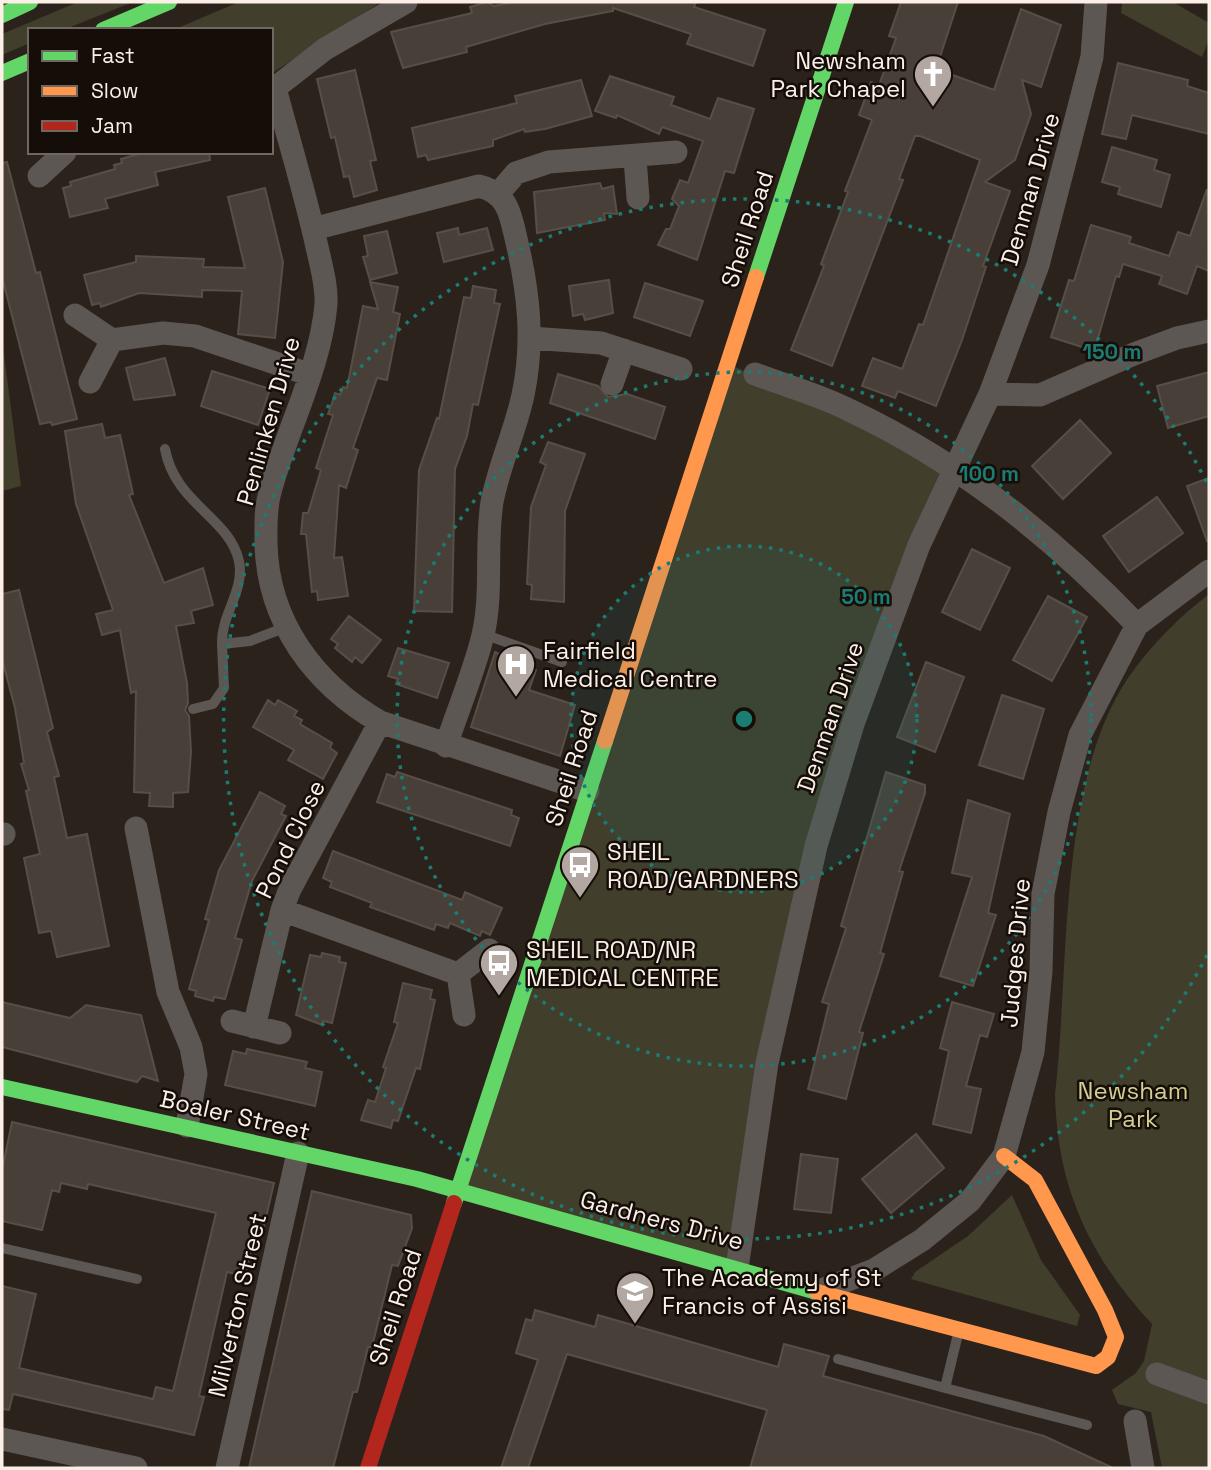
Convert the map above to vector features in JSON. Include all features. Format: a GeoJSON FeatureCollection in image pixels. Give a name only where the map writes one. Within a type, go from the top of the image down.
{"type":"FeatureCollection","features":[{"type":"Feature","properties":{"kind":"main road"},"geometry":{"type":"LineString","coordinates":[[2,15],[30,2]]}},
{"type":"Feature","properties":{"kind":"main road"},"geometry":{"type":"LineString","coordinates":[[108,28],[169,2]]}},
{"type":"Feature","properties":{"kind":"main road","name":"Sheil Road"},"geometry":{"type":"LineString","coordinates":[[368,1468],[846,2]]}},
{"type":"Feature","properties":{"kind":"main road"},"geometry":{"type":"LineString","coordinates":[[2,73],[28,62]]}},
{"type":"Feature","properties":{"kind":"main road","name":"Boaler Street"},"geometry":{"type":"LineString","coordinates":[[2,1090],[187,1126],[457,1190]]}},
{"type":"Feature","properties":{"kind":"main road","name":"Gardners Drive"},"geometry":{"type":"LineString","coordinates":[[457,1190],[959,1332],[1096,1366],[1108,1357],[1116,1337],[1105,1310],[1035,1180],[1004,1156]]}},
{"type":"Feature","properties":{"kind":"street","name":"Penlinken Drive"},"geometry":{"type":"LineString","coordinates":[[406,2],[325,49],[273,87],[313,229],[325,286],[326,305],[308,374],[269,495],[266,517],[267,563],[272,594],[284,628],[335,692],[380,722],[588,791]]}},
{"type":"Feature","properties":{"kind":"street","name":"Denman Drive"},"geometry":{"type":"LineString","coordinates":[[737,1268],[767,1063],[816,846],[853,724],[919,545],[990,394],[1038,265],[1092,57],[1096,2]]}},
{"type":"Feature","properties":{"kind":"street"},"geometry":{"type":"LineString","coordinates":[[498,194],[516,173],[531,167],[568,159],[635,158],[676,152]]}},
{"type":"Feature","properties":{"kind":"street"},"geometry":{"type":"LineString","coordinates":[[39,176],[63,154]]}},
{"type":"Feature","properties":{"kind":"street"},"geometry":{"type":"LineString","coordinates":[[635,158],[638,198]]}},
{"type":"Feature","properties":{"kind":"street"},"geometry":{"type":"LineString","coordinates":[[313,229],[479,186],[498,194],[508,206],[523,269],[530,338],[523,397],[497,477],[492,508],[483,634],[446,746]]}},
{"type":"Feature","properties":{"kind":"street"},"geometry":{"type":"LineString","coordinates":[[75,315],[113,340],[163,333],[195,336],[308,374]]}},
{"type":"Feature","properties":{"kind":"street"},"geometry":{"type":"LineString","coordinates":[[990,394],[1040,395],[1134,354],[1177,338],[1209,331]]}},
{"type":"Feature","properties":{"kind":"street"},"geometry":{"type":"LineString","coordinates":[[530,338],[601,343],[681,369]]}},
{"type":"Feature","properties":{"kind":"street"},"geometry":{"type":"LineString","coordinates":[[90,382],[113,340]]}},
{"type":"Feature","properties":{"kind":"street"},"geometry":{"type":"LineString","coordinates":[[612,384],[624,350]]}},
{"type":"Feature","properties":{"kind":"street"},"geometry":{"type":"LineString","coordinates":[[755,374],[847,408],[909,440],[1003,504],[1099,585],[1137,625]]}},
{"type":"Feature","properties":{"kind":"street","name":"Judges Drive"},"geometry":{"type":"LineString","coordinates":[[819,1291],[874,1270],[922,1240],[970,1201],[1004,1156],[1033,1052],[1041,971],[1043,894],[1059,811],[1080,735],[1137,625],[1209,571]]}},
{"type":"Feature","properties":{"kind":"street","name":"Pond Close"},"geometry":{"type":"LineString","coordinates":[[254,1027],[282,910],[380,722]]}},
{"type":"Feature","properties":{"kind":"street"},"geometry":{"type":"LineString","coordinates":[[136,828],[168,992],[191,1047],[196,1074],[187,1126]]}},
{"type":"Feature","properties":{"kind":"street"},"geometry":{"type":"LineString","coordinates":[[282,910],[458,974]]}},
{"type":"Feature","properties":{"kind":"street"},"geometry":{"type":"LineString","coordinates":[[458,974],[489,950]]}},
{"type":"Feature","properties":{"kind":"street"},"geometry":{"type":"LineString","coordinates":[[458,974],[464,1014]]}},
{"type":"Feature","properties":{"kind":"street"},"geometry":{"type":"LineString","coordinates":[[232,1021],[280,1033]]}},
{"type":"Feature","properties":{"kind":"street","name":"Milverton Street"},"geometry":{"type":"LineString","coordinates":[[227,1468],[298,1153]]}},
{"type":"Feature","properties":{"kind":"street"},"geometry":{"type":"LineString","coordinates":[[1157,1374],[1209,1393]]}},
{"type":"Feature","properties":{"kind":"street"},"geometry":{"type":"LineString","coordinates":[[1135,1421],[1143,1468]]}},
{"type":"Feature","properties":{"kind":"street"},"geometry":{"type":"LineString","coordinates":[[2,1439],[136,1468]]}},
{"type":"Feature","properties":{"kind":"lane"},"geometry":{"type":"LineString","coordinates":[[165,449],[172,476],[230,541],[238,559],[238,590],[225,616],[222,644],[224,688],[214,704],[193,709]]}},
{"type":"Feature","properties":{"kind":"lane"},"geometry":{"type":"LineString","coordinates":[[222,644],[250,640],[284,628]]}},
{"type":"Feature","properties":{"kind":"lane"},"geometry":{"type":"LineString","coordinates":[[483,634],[562,662]]}},
{"type":"Feature","properties":{"kind":"lane"},"geometry":{"type":"LineString","coordinates":[[2,1248],[136,1279]]}},
{"type":"Feature","properties":{"kind":"lane"},"geometry":{"type":"LineString","coordinates":[[945,1388],[959,1332]]}},
{"type":"Feature","properties":{"kind":"lane"},"geometry":{"type":"LineString","coordinates":[[838,1359],[1087,1425]]}},
{"type":"Feature","properties":{"kind":"green space"},"geometry":{"type":"Polygon","coordinates":[[[78,2],[133,2],[68,28],[28,28],[28,44],[2,55],[2,34],[78,2]]]}},
{"type":"Feature","properties":{"kind":"green space"},"geometry":{"type":"Polygon","coordinates":[[[239,2],[381,2],[273,72],[273,28],[178,28],[239,2]]]}},
{"type":"Feature","properties":{"kind":"green space"},"geometry":{"type":"Polygon","coordinates":[[[1122,2],[1173,2],[1209,23],[1209,39],[1202,57],[1121,13],[1122,2]]]}},
{"type":"Feature","properties":{"kind":"green space"},"geometry":{"type":"Polygon","coordinates":[[[2,339],[21,486],[2,491],[2,339]]]}},
{"type":"Feature","properties":{"kind":"green space"},"geometry":{"type":"Polygon","coordinates":[[[727,363],[954,470],[816,846],[737,1268],[457,1190],[727,363]]]}},
{"type":"Feature","properties":{"kind":"green space","name":"Newsham Park"},"geometry":{"type":"Polygon","coordinates":[[[1209,594],[1209,1468],[1162,1468],[1151,1412],[1118,1404],[1112,1390],[1136,1373],[1144,1361],[1152,1324],[1111,1272],[1094,1246],[1081,1218],[1062,1160],[1055,1094],[1070,879],[1089,770],[1105,721],[1128,678],[1166,633],[1209,594]]]}},
{"type":"Feature","properties":{"kind":"green space"},"geometry":{"type":"Polygon","coordinates":[[[1012,1195],[1041,1260],[1080,1315],[1077,1326],[911,1279],[915,1272],[968,1236],[1012,1195]]]}},
{"type":"Feature","properties":{"kind":"building"},"geometry":{"type":"Polygon","coordinates":[[[487,2],[494,6],[516,2],[696,2],[694,7],[765,30],[753,66],[687,44],[691,34],[613,8],[613,11],[545,24],[466,47],[467,52],[403,68],[391,32],[472,13],[470,7],[487,2]]]}},
{"type":"Feature","properties":{"kind":"building"},"geometry":{"type":"Polygon","coordinates":[[[901,2],[958,2],[936,69],[994,90],[1021,9],[1061,25],[1041,87],[1022,80],[1031,114],[1015,160],[985,182],[1010,191],[983,266],[986,267],[962,340],[936,406],[898,391],[895,398],[862,386],[873,358],[902,369],[919,324],[923,325],[980,160],[920,136],[915,136],[899,179],[903,180],[832,366],[791,350],[824,266],[821,264],[848,192],[845,191],[872,120],[859,115],[871,82],[879,85],[896,38],[889,36],[901,2]]]}},
{"type":"Feature","properties":{"kind":"building"},"geometry":{"type":"Polygon","coordinates":[[[1118,63],[1188,80],[1187,86],[1209,93],[1209,134],[1132,115],[1126,139],[1102,134],[1118,63]]]}},
{"type":"Feature","properties":{"kind":"building"},"geometry":{"type":"Polygon","coordinates":[[[355,70],[376,160],[370,161],[377,190],[354,197],[349,176],[344,177],[335,137],[331,138],[317,79],[355,70]]]}},
{"type":"Feature","properties":{"kind":"building"},"geometry":{"type":"Polygon","coordinates":[[[610,76],[674,97],[671,105],[710,119],[718,98],[754,109],[734,173],[725,171],[697,260],[658,245],[666,229],[670,229],[679,206],[672,199],[680,180],[688,183],[703,141],[662,127],[659,134],[617,115],[616,118],[595,111],[610,76]]]}},
{"type":"Feature","properties":{"kind":"building"},"geometry":{"type":"Polygon","coordinates":[[[581,80],[592,116],[545,129],[525,132],[524,129],[493,140],[493,146],[428,160],[426,155],[418,157],[412,128],[517,103],[515,96],[581,80]]]}},
{"type":"Feature","properties":{"kind":"building"},"geometry":{"type":"Polygon","coordinates":[[[1112,147],[1157,160],[1154,170],[1170,175],[1161,207],[1118,194],[1120,187],[1102,182],[1112,147]]]}},
{"type":"Feature","properties":{"kind":"building"},"geometry":{"type":"Polygon","coordinates":[[[139,154],[209,154],[210,160],[155,172],[158,185],[105,199],[108,208],[70,217],[63,188],[71,186],[70,182],[115,169],[114,165],[122,163],[121,159],[139,154]]]}},
{"type":"Feature","properties":{"kind":"building"},"geometry":{"type":"Polygon","coordinates":[[[7,162],[36,273],[40,272],[77,419],[52,425],[51,422],[40,424],[2,277],[2,163],[7,162]]]}},
{"type":"Feature","properties":{"kind":"building"},"geometry":{"type":"Polygon","coordinates":[[[600,183],[602,189],[613,186],[617,214],[604,213],[605,220],[537,233],[534,192],[600,183]]]}},
{"type":"Feature","properties":{"kind":"building"},"geometry":{"type":"Polygon","coordinates":[[[265,188],[283,262],[275,338],[238,334],[242,291],[202,290],[202,297],[139,293],[101,307],[100,303],[92,305],[84,275],[136,262],[136,256],[204,259],[203,267],[245,268],[228,197],[265,188]]]}},
{"type":"Feature","properties":{"kind":"building"},"geometry":{"type":"Polygon","coordinates":[[[1207,189],[1209,271],[1197,266],[1187,294],[1159,284],[1162,276],[1123,264],[1119,277],[1116,276],[1096,345],[1088,349],[1051,337],[1069,280],[1074,281],[1091,225],[1131,237],[1129,243],[1169,256],[1178,232],[1190,236],[1207,189]]]}},
{"type":"Feature","properties":{"kind":"building"},"geometry":{"type":"Polygon","coordinates":[[[458,228],[459,235],[487,228],[493,250],[444,262],[437,233],[458,228]]]}},
{"type":"Feature","properties":{"kind":"building"},"geometry":{"type":"Polygon","coordinates":[[[387,231],[397,273],[370,280],[363,257],[368,256],[364,236],[387,231]]]}},
{"type":"Feature","properties":{"kind":"building"},"geometry":{"type":"Polygon","coordinates":[[[609,280],[613,313],[585,320],[583,314],[573,316],[569,286],[609,280]]]}},
{"type":"Feature","properties":{"kind":"building"},"geometry":{"type":"Polygon","coordinates":[[[370,282],[398,287],[393,312],[400,314],[387,380],[377,378],[353,448],[358,450],[346,488],[339,485],[334,558],[342,557],[348,596],[318,600],[317,591],[312,592],[306,534],[301,534],[303,513],[308,513],[321,470],[316,468],[333,415],[328,414],[335,393],[340,395],[343,387],[347,388],[363,306],[378,309],[370,282]]]}},
{"type":"Feature","properties":{"kind":"building"},"geometry":{"type":"Polygon","coordinates":[[[645,283],[703,301],[690,336],[634,317],[645,283]]]}},
{"type":"Feature","properties":{"kind":"building"},"geometry":{"type":"Polygon","coordinates":[[[473,286],[496,290],[494,303],[500,304],[478,405],[473,404],[467,436],[455,469],[452,612],[414,611],[419,470],[437,418],[439,419],[464,297],[471,298],[473,286]]]}},
{"type":"Feature","properties":{"kind":"building"},"geometry":{"type":"Polygon","coordinates":[[[165,358],[175,395],[134,400],[126,368],[165,358]]]}},
{"type":"Feature","properties":{"kind":"building"},"geometry":{"type":"Polygon","coordinates":[[[212,371],[270,389],[258,425],[201,406],[212,371]]]}},
{"type":"Feature","properties":{"kind":"building"},"geometry":{"type":"Polygon","coordinates":[[[1209,372],[1209,416],[1168,428],[1157,386],[1209,372]]]}},
{"type":"Feature","properties":{"kind":"building"},"geometry":{"type":"Polygon","coordinates":[[[558,374],[598,386],[608,397],[627,394],[665,407],[655,439],[550,403],[558,374]]]}},
{"type":"Feature","properties":{"kind":"building"},"geometry":{"type":"Polygon","coordinates":[[[1080,420],[1111,453],[1063,499],[1032,466],[1080,420]]]}},
{"type":"Feature","properties":{"kind":"building"},"geometry":{"type":"Polygon","coordinates":[[[102,424],[105,438],[120,435],[133,494],[129,495],[164,583],[203,568],[213,605],[191,611],[194,623],[176,626],[187,683],[188,703],[185,710],[189,716],[191,752],[188,792],[173,793],[173,807],[149,806],[150,793],[134,792],[136,691],[131,693],[120,630],[102,635],[96,614],[113,610],[76,504],[65,431],[102,424]]]}},
{"type":"Feature","properties":{"kind":"building"},"geometry":{"type":"Polygon","coordinates":[[[548,442],[585,454],[565,511],[564,602],[531,599],[532,585],[527,584],[531,507],[546,465],[540,462],[548,442]]]}},
{"type":"Feature","properties":{"kind":"building"},"geometry":{"type":"Polygon","coordinates":[[[1209,478],[1209,540],[1207,541],[1187,486],[1209,478]]]}},
{"type":"Feature","properties":{"kind":"building"},"geometry":{"type":"Polygon","coordinates":[[[1157,497],[1183,533],[1129,572],[1103,536],[1157,497]]]}},
{"type":"Feature","properties":{"kind":"building"},"geometry":{"type":"Polygon","coordinates":[[[972,549],[1010,568],[980,630],[942,612],[972,549]]]}},
{"type":"Feature","properties":{"kind":"building"},"geometry":{"type":"Polygon","coordinates":[[[19,590],[53,728],[47,732],[59,776],[54,777],[67,838],[87,834],[109,946],[57,957],[51,931],[39,933],[24,858],[40,854],[26,791],[29,790],[21,764],[24,763],[15,708],[2,659],[2,594],[19,590]]]}},
{"type":"Feature","properties":{"kind":"building"},"geometry":{"type":"Polygon","coordinates":[[[1048,596],[1087,617],[1052,681],[1013,660],[1048,596]]]}},
{"type":"Feature","properties":{"kind":"building"},"geometry":{"type":"Polygon","coordinates":[[[349,616],[381,640],[362,663],[355,657],[352,662],[335,648],[338,644],[331,639],[349,616]]]}},
{"type":"Feature","properties":{"kind":"building"},"geometry":{"type":"Polygon","coordinates":[[[398,648],[449,663],[437,698],[396,684],[398,679],[388,676],[398,648]]]}},
{"type":"Feature","properties":{"kind":"building","name":"Fairfield Medical Centre"},"geometry":{"type":"Polygon","coordinates":[[[495,652],[536,670],[529,690],[575,705],[560,756],[471,727],[495,652]]]}},
{"type":"Feature","properties":{"kind":"building"},"geometry":{"type":"Polygon","coordinates":[[[926,662],[964,677],[935,752],[897,737],[926,662]]]}},
{"type":"Feature","properties":{"kind":"building"},"geometry":{"type":"Polygon","coordinates":[[[1002,695],[1044,709],[1023,779],[979,765],[1002,695]]]}},
{"type":"Feature","properties":{"kind":"building"},"geometry":{"type":"Polygon","coordinates":[[[268,700],[275,705],[278,700],[297,711],[294,716],[302,720],[300,724],[332,743],[330,748],[337,753],[323,779],[288,760],[294,750],[253,727],[268,700]]]}},
{"type":"Feature","properties":{"kind":"building"},"geometry":{"type":"Polygon","coordinates":[[[397,772],[512,810],[511,815],[519,818],[510,846],[377,802],[387,774],[395,777],[397,772]]]}},
{"type":"Feature","properties":{"kind":"building"},"geometry":{"type":"Polygon","coordinates":[[[886,772],[925,785],[925,793],[899,871],[903,872],[880,953],[884,954],[859,1032],[863,1033],[846,1099],[808,1089],[829,1004],[822,1002],[846,928],[841,926],[886,772]]]}},
{"type":"Feature","properties":{"kind":"building"},"geometry":{"type":"Polygon","coordinates":[[[260,792],[285,806],[281,814],[286,816],[252,881],[235,938],[242,940],[225,999],[214,997],[213,1001],[195,996],[196,991],[189,989],[209,920],[205,919],[219,870],[260,792]]]}},
{"type":"Feature","properties":{"kind":"building"},"geometry":{"type":"Polygon","coordinates":[[[968,800],[1010,814],[988,913],[996,915],[973,986],[940,976],[972,877],[952,873],[968,800]]]}},
{"type":"Feature","properties":{"kind":"building"},"geometry":{"type":"Polygon","coordinates":[[[333,851],[462,900],[465,892],[502,908],[490,935],[482,931],[480,936],[450,923],[448,928],[436,924],[434,930],[370,907],[372,903],[330,887],[332,882],[323,878],[333,851]]]}},
{"type":"Feature","properties":{"kind":"building"},"geometry":{"type":"Polygon","coordinates":[[[322,953],[340,957],[339,962],[346,963],[332,1023],[323,1021],[322,1025],[296,1015],[310,955],[321,957],[322,953]]]}},
{"type":"Feature","properties":{"kind":"building"},"geometry":{"type":"Polygon","coordinates":[[[403,983],[432,990],[430,999],[435,1000],[420,1069],[416,1068],[398,1121],[393,1120],[391,1128],[361,1120],[368,1100],[375,1102],[386,1068],[383,1067],[398,1023],[394,1022],[403,983]]]}},
{"type":"Feature","properties":{"kind":"building"},"geometry":{"type":"Polygon","coordinates":[[[2,1002],[70,1018],[86,1005],[141,1015],[158,1081],[142,1076],[137,1082],[2,1047],[2,1002]]]}},
{"type":"Feature","properties":{"kind":"building"},"geometry":{"type":"Polygon","coordinates":[[[952,1002],[994,1014],[987,1037],[980,1035],[966,1086],[981,1089],[971,1133],[933,1124],[949,1051],[940,1048],[952,1002]]]}},
{"type":"Feature","properties":{"kind":"building"},"geometry":{"type":"Polygon","coordinates":[[[247,1049],[307,1062],[305,1068],[322,1072],[315,1106],[225,1085],[233,1051],[246,1054],[247,1049]]]}},
{"type":"Feature","properties":{"kind":"building"},"geometry":{"type":"Polygon","coordinates":[[[12,1122],[274,1183],[264,1226],[257,1225],[245,1276],[227,1272],[199,1396],[204,1397],[194,1435],[13,1394],[9,1410],[2,1409],[2,1286],[36,1294],[19,1368],[153,1399],[156,1387],[173,1391],[216,1213],[88,1184],[87,1189],[61,1183],[59,1192],[52,1190],[42,1230],[2,1221],[2,1170],[12,1122]]]}},
{"type":"Feature","properties":{"kind":"building"},"geometry":{"type":"Polygon","coordinates":[[[916,1134],[944,1168],[891,1213],[862,1179],[916,1134]]]}},
{"type":"Feature","properties":{"kind":"building"},"geometry":{"type":"Polygon","coordinates":[[[801,1154],[838,1159],[831,1213],[794,1209],[801,1154]]]}},
{"type":"Feature","properties":{"kind":"building"},"geometry":{"type":"Polygon","coordinates":[[[312,1191],[411,1215],[412,1228],[398,1266],[392,1265],[372,1347],[368,1347],[357,1392],[353,1392],[333,1468],[249,1468],[312,1191]]]}},
{"type":"Feature","properties":{"kind":"building"},"geometry":{"type":"Polygon","coordinates":[[[535,1310],[595,1327],[598,1315],[778,1367],[784,1344],[829,1356],[823,1376],[1044,1436],[1113,1468],[750,1468],[767,1410],[567,1354],[528,1468],[501,1468],[538,1360],[516,1353],[526,1319],[532,1321],[535,1310]]]}},
{"type":"Feature","properties":{"kind":"traffic: fast"},"geometry":{"type":"LineString","coordinates":[[2,15],[30,2]]}},
{"type":"Feature","properties":{"kind":"traffic: fast"},"geometry":{"type":"LineString","coordinates":[[108,28],[169,2]]}},
{"type":"Feature","properties":{"kind":"traffic: fast"},"geometry":{"type":"LineString","coordinates":[[756,277],[846,2]]}},
{"type":"Feature","properties":{"kind":"traffic: fast"},"geometry":{"type":"LineString","coordinates":[[2,73],[28,62]]}},
{"type":"Feature","properties":{"kind":"traffic: fast"},"geometry":{"type":"LineString","coordinates":[[454,1203],[605,741]]}},
{"type":"Feature","properties":{"kind":"traffic: fast"},"geometry":{"type":"LineString","coordinates":[[2,1087],[417,1179],[817,1292]]}},
{"type":"Feature","properties":{"kind":"traffic: slow"},"geometry":{"type":"LineString","coordinates":[[605,741],[756,277]]}},
{"type":"Feature","properties":{"kind":"traffic: slow"},"geometry":{"type":"LineString","coordinates":[[817,1292],[1096,1366],[1108,1357],[1116,1337],[1105,1310],[1035,1180],[1004,1156]]}},
{"type":"Feature","properties":{"kind":"traffic: jam"},"geometry":{"type":"LineString","coordinates":[[368,1468],[454,1203]]}},
{"type":"Feature","properties":{"kind":"place","name":"Newsham Park Chapel"},"geometry":{"type":"Point","coordinates":[933,108]}},
{"type":"Feature","properties":{"kind":"place","name":"Fairfield Medical Centre"},"geometry":{"type":"Point","coordinates":[516,698]}},
{"type":"Feature","properties":{"kind":"place","name":"SHEIL ROAD/GARDNERS"},"geometry":{"type":"Point","coordinates":[580,899]}},
{"type":"Feature","properties":{"kind":"place","name":"SHEIL ROAD/NR MEDICAL CENTRE"},"geometry":{"type":"Point","coordinates":[499,997]}},
{"type":"Feature","properties":{"kind":"place","name":"The Academy of St Francis of Assisi"},"geometry":{"type":"Point","coordinates":[635,1325]}}]}
